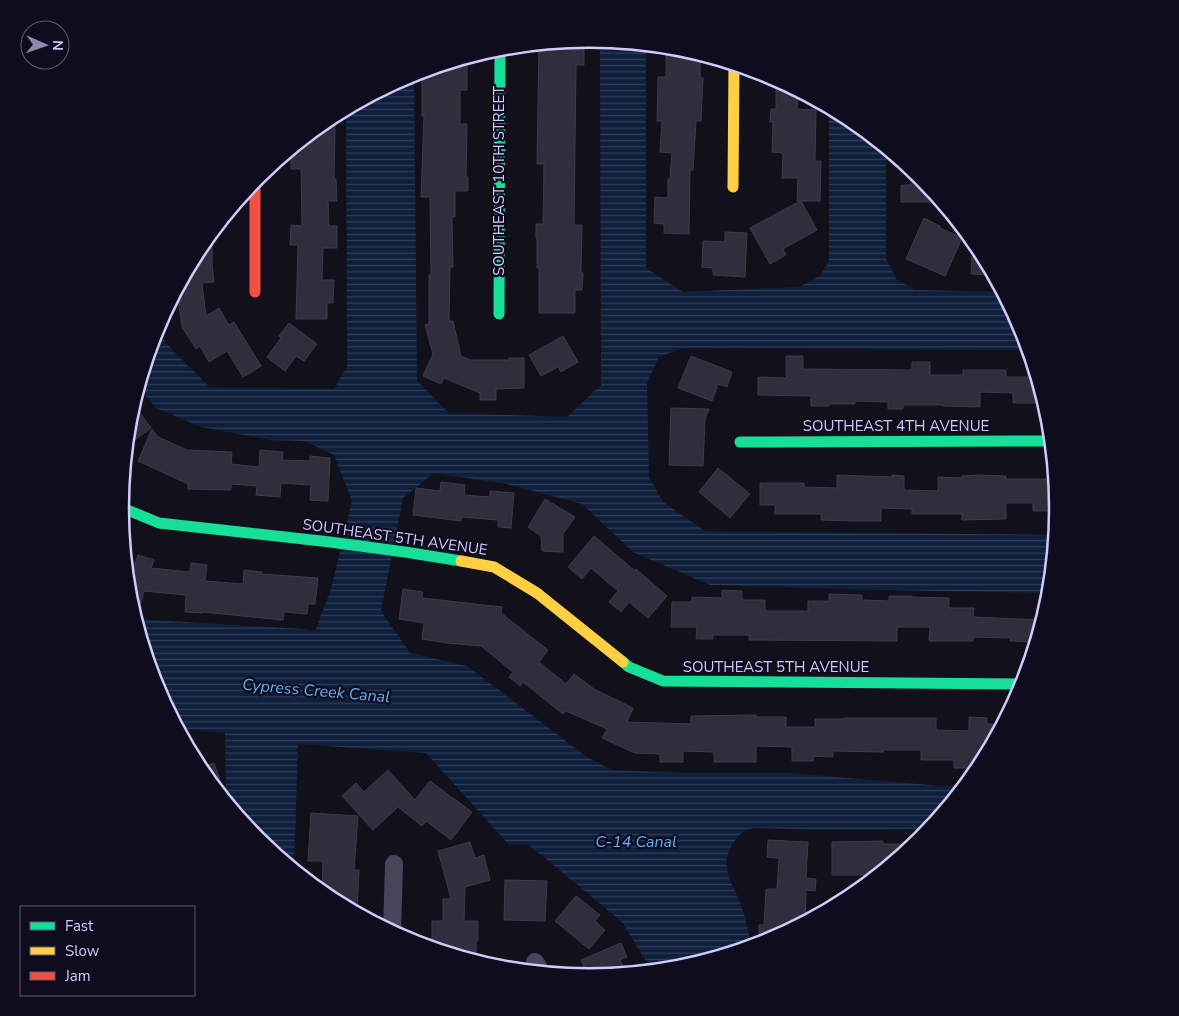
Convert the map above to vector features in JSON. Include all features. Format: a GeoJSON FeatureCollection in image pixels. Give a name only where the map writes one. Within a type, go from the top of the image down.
{"type":"FeatureCollection","features":[{"type":"Feature","properties":{"kind":"street","name":"SOUTHEAST 10TH STREET"},"geometry":{"type":"LineString","coordinates":[[499,314],[500,56]]}},
{"type":"Feature","properties":{"kind":"street"},"geometry":{"type":"LineString","coordinates":[[733,187],[734,71]]}},
{"type":"Feature","properties":{"kind":"street"},"geometry":{"type":"LineString","coordinates":[[255,191],[255,292]]}},
{"type":"Feature","properties":{"kind":"street","name":"SOUTHEAST 4TH AVENUE"},"geometry":{"type":"LineString","coordinates":[[740,442],[1045,441]]}},
{"type":"Feature","properties":{"kind":"street","name":"SOUTHEAST 5TH AVENUE"},"geometry":{"type":"LineString","coordinates":[[129,511],[158,523],[330,542],[494,567],[537,592],[629,667],[663,681],[1015,684]]}},
{"type":"Feature","properties":{"kind":"street"},"geometry":{"type":"LineString","coordinates":[[392,924],[394,864]]}},
{"type":"Feature","properties":{"kind":"water"},"geometry":{"type":"Polygon","coordinates":[[[600,48],[620,48],[646,51],[646,268],[683,292],[799,287],[821,275],[829,261],[829,115],[886,156],[886,258],[896,279],[915,290],[996,292],[1022,350],[683,348],[659,357],[647,383],[649,477],[663,502],[705,531],[1049,535],[1042,593],[710,585],[633,552],[582,504],[507,484],[434,473],[403,498],[381,611],[410,653],[467,666],[587,757],[612,770],[683,773],[790,773],[941,786],[957,785],[920,829],[754,828],[743,833],[731,847],[726,862],[728,876],[743,910],[750,939],[709,953],[648,965],[622,922],[529,845],[509,845],[426,753],[298,744],[294,861],[264,834],[226,790],[225,733],[186,729],[176,712],[153,656],[143,619],[315,631],[331,589],[352,501],[334,455],[304,441],[271,440],[201,427],[156,408],[144,394],[153,360],[162,338],[210,387],[334,389],[347,366],[346,117],[386,95],[414,83],[417,381],[449,413],[567,417],[601,385],[600,48]]]}},
{"type":"Feature","properties":{"kind":"building"},"geometry":{"type":"Polygon","coordinates":[[[584,48],[584,65],[576,65],[574,225],[582,225],[581,273],[583,273],[582,290],[575,290],[575,313],[539,313],[539,268],[537,268],[536,224],[543,224],[544,164],[537,164],[539,50],[584,48]]]}},
{"type":"Feature","properties":{"kind":"building"},"geometry":{"type":"Polygon","coordinates":[[[666,54],[700,61],[700,78],[703,78],[701,121],[696,121],[693,170],[690,170],[689,234],[664,233],[664,224],[654,223],[655,197],[668,198],[668,179],[670,179],[672,153],[660,152],[662,121],[657,121],[658,77],[666,77],[666,54]]]}},
{"type":"Feature","properties":{"kind":"building"},"geometry":{"type":"Polygon","coordinates":[[[467,64],[467,90],[460,90],[460,124],[467,124],[466,177],[468,177],[468,191],[455,191],[455,217],[452,217],[453,267],[450,267],[449,321],[453,321],[461,356],[470,360],[524,358],[524,388],[496,389],[496,400],[480,400],[480,393],[444,378],[441,384],[423,376],[433,354],[425,325],[429,324],[429,275],[431,275],[430,197],[421,197],[424,116],[422,116],[422,79],[467,64]]]}},
{"type":"Feature","properties":{"kind":"building"},"geometry":{"type":"Polygon","coordinates":[[[776,87],[798,97],[797,109],[816,110],[815,161],[821,161],[820,201],[801,201],[817,230],[783,249],[786,255],[770,264],[750,228],[800,201],[797,201],[798,178],[782,178],[783,153],[772,152],[773,122],[770,122],[771,109],[776,109],[776,87]]]}},
{"type":"Feature","properties":{"kind":"building"},"geometry":{"type":"Polygon","coordinates":[[[335,125],[334,179],[336,179],[337,201],[328,201],[329,226],[337,226],[337,248],[323,248],[322,280],[334,280],[333,303],[327,303],[327,319],[296,319],[298,245],[290,245],[291,225],[302,226],[301,169],[291,169],[291,158],[335,125]]]}},
{"type":"Feature","properties":{"kind":"building"},"geometry":{"type":"Polygon","coordinates":[[[911,179],[934,202],[901,202],[901,185],[911,185],[911,179]]]}},
{"type":"Feature","properties":{"kind":"building"},"geometry":{"type":"Polygon","coordinates":[[[924,218],[962,238],[945,276],[906,259],[924,218]]]}},
{"type":"Feature","properties":{"kind":"building"},"geometry":{"type":"Polygon","coordinates":[[[725,232],[747,233],[745,277],[713,275],[713,268],[702,267],[703,241],[725,242],[725,232]]]}},
{"type":"Feature","properties":{"kind":"building"},"geometry":{"type":"Polygon","coordinates":[[[212,245],[214,282],[202,283],[206,316],[219,308],[229,325],[234,322],[261,366],[243,377],[227,351],[209,362],[200,346],[196,349],[182,327],[178,300],[212,245]]]}},
{"type":"Feature","properties":{"kind":"building"},"geometry":{"type":"Polygon","coordinates":[[[972,252],[986,275],[971,274],[972,252]]]}},
{"type":"Feature","properties":{"kind":"building"},"geometry":{"type":"Polygon","coordinates":[[[289,323],[317,344],[304,361],[296,356],[285,371],[267,357],[289,323]]]}},
{"type":"Feature","properties":{"kind":"building"},"geometry":{"type":"Polygon","coordinates":[[[563,336],[578,362],[561,372],[558,367],[541,376],[529,355],[563,336]]]}},
{"type":"Feature","properties":{"kind":"building"},"geometry":{"type":"Polygon","coordinates":[[[691,356],[732,372],[727,387],[718,384],[712,401],[678,388],[691,356]]]}},
{"type":"Feature","properties":{"kind":"building"},"geometry":{"type":"Polygon","coordinates":[[[786,356],[803,356],[803,369],[912,370],[912,362],[930,362],[930,375],[963,375],[963,370],[1006,370],[1006,377],[1031,377],[1037,403],[1013,403],[1013,393],[980,392],[980,407],[903,405],[903,409],[888,409],[888,402],[855,401],[855,404],[811,406],[811,396],[758,395],[758,377],[786,378],[786,356]]]}},
{"type":"Feature","properties":{"kind":"building"},"geometry":{"type":"Polygon","coordinates":[[[671,408],[709,409],[705,419],[703,466],[669,465],[671,408]]]}},
{"type":"Feature","properties":{"kind":"building"},"geometry":{"type":"Polygon","coordinates":[[[139,412],[151,428],[134,440],[139,412]]]}},
{"type":"Feature","properties":{"kind":"building"},"geometry":{"type":"Polygon","coordinates":[[[152,429],[158,437],[187,450],[232,452],[231,464],[259,467],[260,450],[283,452],[282,460],[310,461],[310,456],[330,458],[328,501],[310,500],[311,485],[281,483],[280,497],[256,495],[257,486],[231,484],[231,490],[188,489],[188,484],[138,461],[152,429]]]}},
{"type":"Feature","properties":{"kind":"building"},"geometry":{"type":"Polygon","coordinates":[[[718,468],[750,494],[730,518],[699,492],[718,468]]]}},
{"type":"Feature","properties":{"kind":"building"},"geometry":{"type":"Polygon","coordinates":[[[837,475],[904,476],[904,490],[938,491],[938,477],[962,478],[962,476],[977,475],[1006,476],[1006,479],[1049,479],[1050,511],[1033,511],[1033,503],[1006,503],[1006,519],[962,520],[962,514],[912,514],[912,509],[881,508],[881,521],[854,521],[821,520],[821,514],[775,514],[775,505],[760,505],[760,483],[804,483],[804,487],[837,488],[837,475]]]}},
{"type":"Feature","properties":{"kind":"building"},"geometry":{"type":"Polygon","coordinates":[[[441,482],[465,485],[464,495],[490,497],[490,491],[514,493],[511,528],[498,527],[498,520],[461,517],[461,521],[413,515],[416,488],[440,491],[441,482]]]}},
{"type":"Feature","properties":{"kind":"building"},"geometry":{"type":"Polygon","coordinates":[[[545,499],[575,517],[563,534],[563,552],[542,551],[541,536],[528,527],[545,499]]]}},
{"type":"Feature","properties":{"kind":"building"},"geometry":{"type":"Polygon","coordinates":[[[594,536],[667,596],[648,618],[629,602],[621,612],[609,602],[618,591],[591,568],[582,579],[568,567],[594,536]]]}},
{"type":"Feature","properties":{"kind":"building"},"geometry":{"type":"Polygon","coordinates":[[[138,555],[154,560],[151,568],[190,572],[191,563],[207,565],[205,581],[243,584],[244,570],[262,572],[261,574],[318,578],[315,604],[308,604],[307,614],[284,612],[283,620],[185,612],[186,595],[144,591],[141,603],[139,602],[134,567],[138,555]]]}},
{"type":"Feature","properties":{"kind":"building"},"geometry":{"type":"Polygon","coordinates":[[[403,589],[423,592],[422,598],[502,607],[501,613],[548,650],[539,662],[566,684],[574,674],[594,689],[633,708],[627,722],[691,724],[691,716],[756,715],[756,717],[786,717],[786,727],[815,727],[815,719],[845,718],[936,718],[936,730],[969,731],[969,717],[987,718],[987,724],[996,724],[969,768],[954,768],[954,760],[921,760],[921,750],[883,750],[883,752],[833,751],[833,757],[814,756],[813,761],[792,761],[792,747],[756,746],[756,762],[714,762],[714,752],[683,751],[683,762],[660,762],[660,754],[635,753],[602,738],[607,729],[566,711],[563,714],[523,682],[520,686],[509,677],[513,672],[481,646],[422,639],[424,623],[399,619],[403,589]]]}},
{"type":"Feature","properties":{"kind":"building"},"geometry":{"type":"Polygon","coordinates":[[[722,590],[742,591],[742,600],[765,600],[765,611],[808,611],[808,601],[829,601],[829,594],[862,595],[862,600],[889,601],[889,596],[949,598],[949,608],[974,608],[973,617],[1036,620],[1030,642],[1010,641],[1010,638],[973,637],[973,641],[929,641],[930,627],[897,627],[897,641],[749,640],[749,635],[713,635],[713,639],[696,639],[697,627],[671,627],[672,602],[692,602],[692,597],[722,598],[722,590]]]}},
{"type":"Feature","properties":{"kind":"building"},"geometry":{"type":"Polygon","coordinates":[[[214,763],[221,784],[208,765],[214,763]]]}},
{"type":"Feature","properties":{"kind":"building"},"geometry":{"type":"Polygon","coordinates":[[[388,770],[415,800],[430,781],[472,812],[451,840],[426,821],[422,826],[398,807],[373,830],[342,796],[356,783],[364,792],[388,770]]]}},
{"type":"Feature","properties":{"kind":"building"},"geometry":{"type":"Polygon","coordinates":[[[311,813],[358,816],[354,870],[359,870],[357,906],[322,883],[323,861],[308,861],[311,813]]]}},
{"type":"Feature","properties":{"kind":"building"},"geometry":{"type":"Polygon","coordinates":[[[768,840],[808,842],[806,878],[816,879],[815,891],[806,890],[805,915],[759,936],[759,925],[764,925],[766,889],[777,889],[779,858],[767,857],[768,840]]]}},
{"type":"Feature","properties":{"kind":"building"},"geometry":{"type":"Polygon","coordinates":[[[883,841],[883,844],[904,844],[867,875],[832,875],[832,842],[883,841]]]}},
{"type":"Feature","properties":{"kind":"building"},"geometry":{"type":"Polygon","coordinates":[[[470,842],[475,858],[484,855],[490,880],[465,887],[464,921],[478,921],[476,954],[432,940],[432,921],[443,921],[443,899],[451,899],[438,851],[470,842]]]}},
{"type":"Feature","properties":{"kind":"building"},"geometry":{"type":"Polygon","coordinates":[[[505,880],[547,881],[545,921],[504,920],[505,880]]]}},
{"type":"Feature","properties":{"kind":"building"},"geometry":{"type":"Polygon","coordinates":[[[576,896],[600,915],[595,921],[605,930],[589,949],[555,921],[576,896]]]}},
{"type":"Feature","properties":{"kind":"building"},"geometry":{"type":"Polygon","coordinates":[[[621,943],[627,957],[620,960],[624,968],[620,968],[584,968],[581,960],[621,943]]]}},
{"type":"Feature","properties":{"kind":"traffic: fast"},"geometry":{"type":"LineString","coordinates":[[499,314],[500,56]]}},
{"type":"Feature","properties":{"kind":"traffic: fast"},"geometry":{"type":"LineString","coordinates":[[740,442],[1045,441]]}},
{"type":"Feature","properties":{"kind":"traffic: fast"},"geometry":{"type":"LineString","coordinates":[[129,511],[159,523],[330,542],[461,561]]}},
{"type":"Feature","properties":{"kind":"traffic: fast"},"geometry":{"type":"LineString","coordinates":[[623,662],[629,667],[663,681],[1015,684]]}},
{"type":"Feature","properties":{"kind":"traffic: slow"},"geometry":{"type":"LineString","coordinates":[[733,187],[734,71]]}},
{"type":"Feature","properties":{"kind":"traffic: slow"},"geometry":{"type":"LineString","coordinates":[[461,561],[494,567],[537,593],[623,662]]}},
{"type":"Feature","properties":{"kind":"traffic: jam"},"geometry":{"type":"LineString","coordinates":[[255,191],[255,292]]}},
{"type":"Feature","properties":{"kind":"water label","name":"Cypress Creek Canal"},"geometry":{"type":"Point","coordinates":[316,691]}},
{"type":"Feature","properties":{"kind":"water label","name":"C-14 Canal"},"geometry":{"type":"Point","coordinates":[636,842]}}]}
